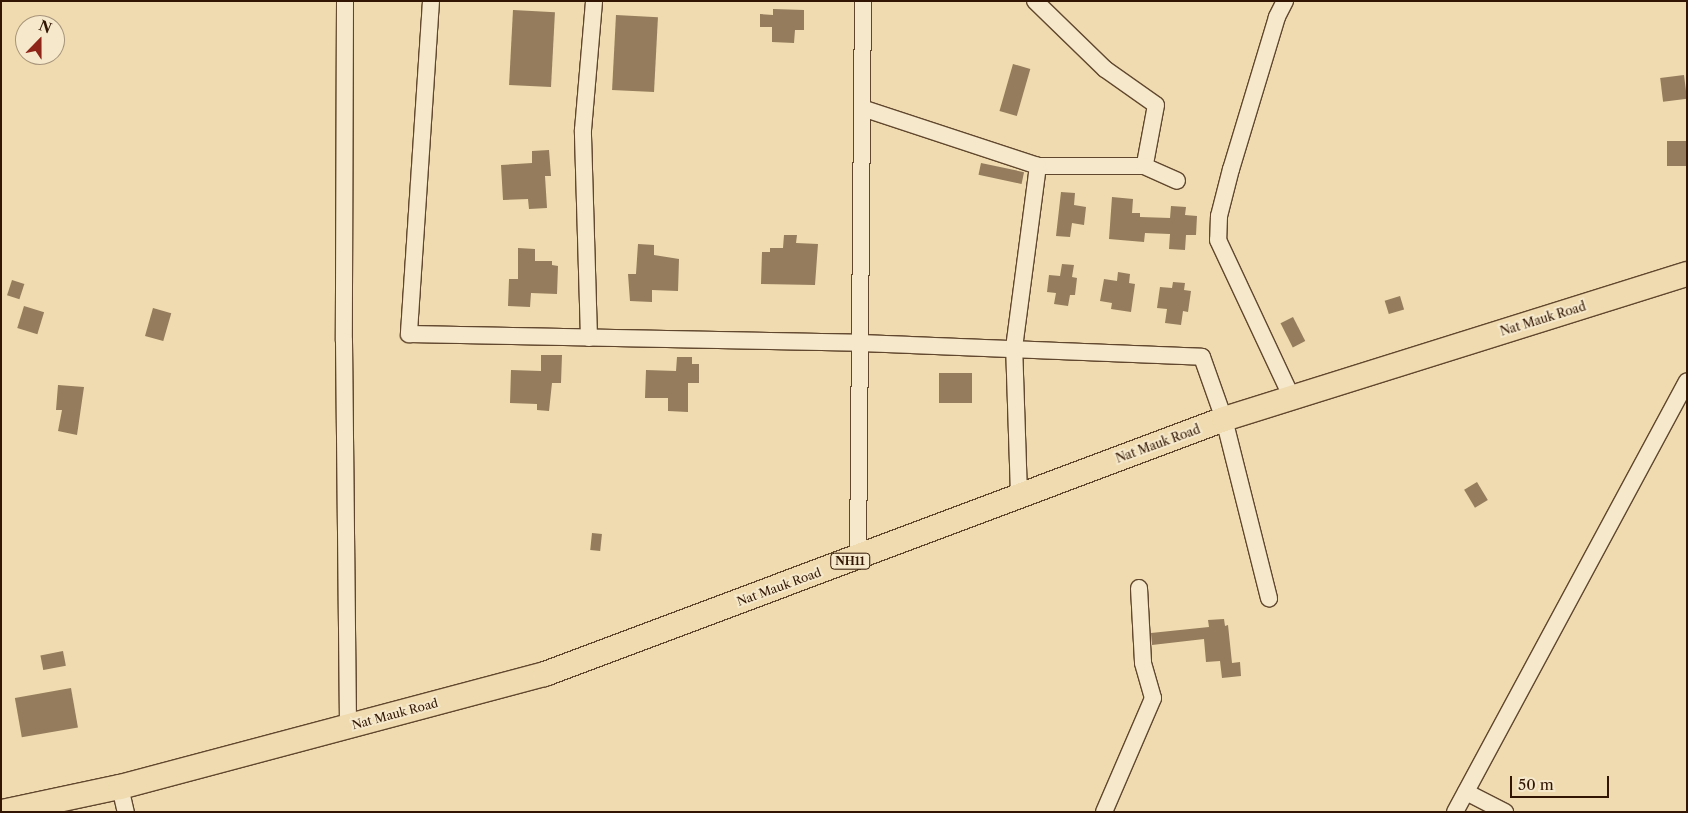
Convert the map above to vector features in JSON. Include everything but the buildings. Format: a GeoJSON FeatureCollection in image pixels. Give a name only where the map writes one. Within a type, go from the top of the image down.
{"type":"FeatureCollection","features":[{"type":"Feature","properties":{"kind":"highway","name":"Nat Mauk Road"},"geometry":{"type":"LineString","coordinates":[[2,812],[120,787],[545,674],[1224,419],[1687,274]]}},
{"type":"Feature","properties":{"kind":"street"},"geometry":{"type":"LineString","coordinates":[[346,1],[344,341],[348,727]]}},
{"type":"Feature","properties":{"kind":"street"},"geometry":{"type":"LineString","coordinates":[[431,1],[409,334],[860,343],[1014,348],[1202,358],[1224,419],[1269,598]]}},
{"type":"Feature","properties":{"kind":"street"},"geometry":{"type":"LineString","coordinates":[[589,338],[583,130],[594,1]]}},
{"type":"Feature","properties":{"kind":"street"},"geometry":{"type":"LineString","coordinates":[[858,558],[864,1]]}},
{"type":"Feature","properties":{"kind":"street"},"geometry":{"type":"LineString","coordinates":[[1035,1],[1105,69],[1156,105],[1145,164]]}},
{"type":"Feature","properties":{"kind":"street"},"geometry":{"type":"LineString","coordinates":[[1285,1],[1277,17],[1231,169],[1219,216],[1218,240],[1292,398]]}},
{"type":"Feature","properties":{"kind":"street"},"geometry":{"type":"LineString","coordinates":[[862,108],[1038,166],[1144,166],[1177,181]]}},
{"type":"Feature","properties":{"kind":"street"},"geometry":{"type":"LineString","coordinates":[[1019,495],[1014,348],[1038,166]]}},
{"type":"Feature","properties":{"kind":"street"},"geometry":{"type":"LineString","coordinates":[[1455,812],[1687,382]]}},
{"type":"Feature","properties":{"kind":"street"},"geometry":{"type":"LineString","coordinates":[[1104,812],[1153,698],[1143,662],[1139,588]]}},
{"type":"Feature","properties":{"kind":"street"},"geometry":{"type":"LineString","coordinates":[[120,787],[126,812]]}},
{"type":"Feature","properties":{"kind":"street"},"geometry":{"type":"LineString","coordinates":[[1466,792],[1505,812]]}}]}
